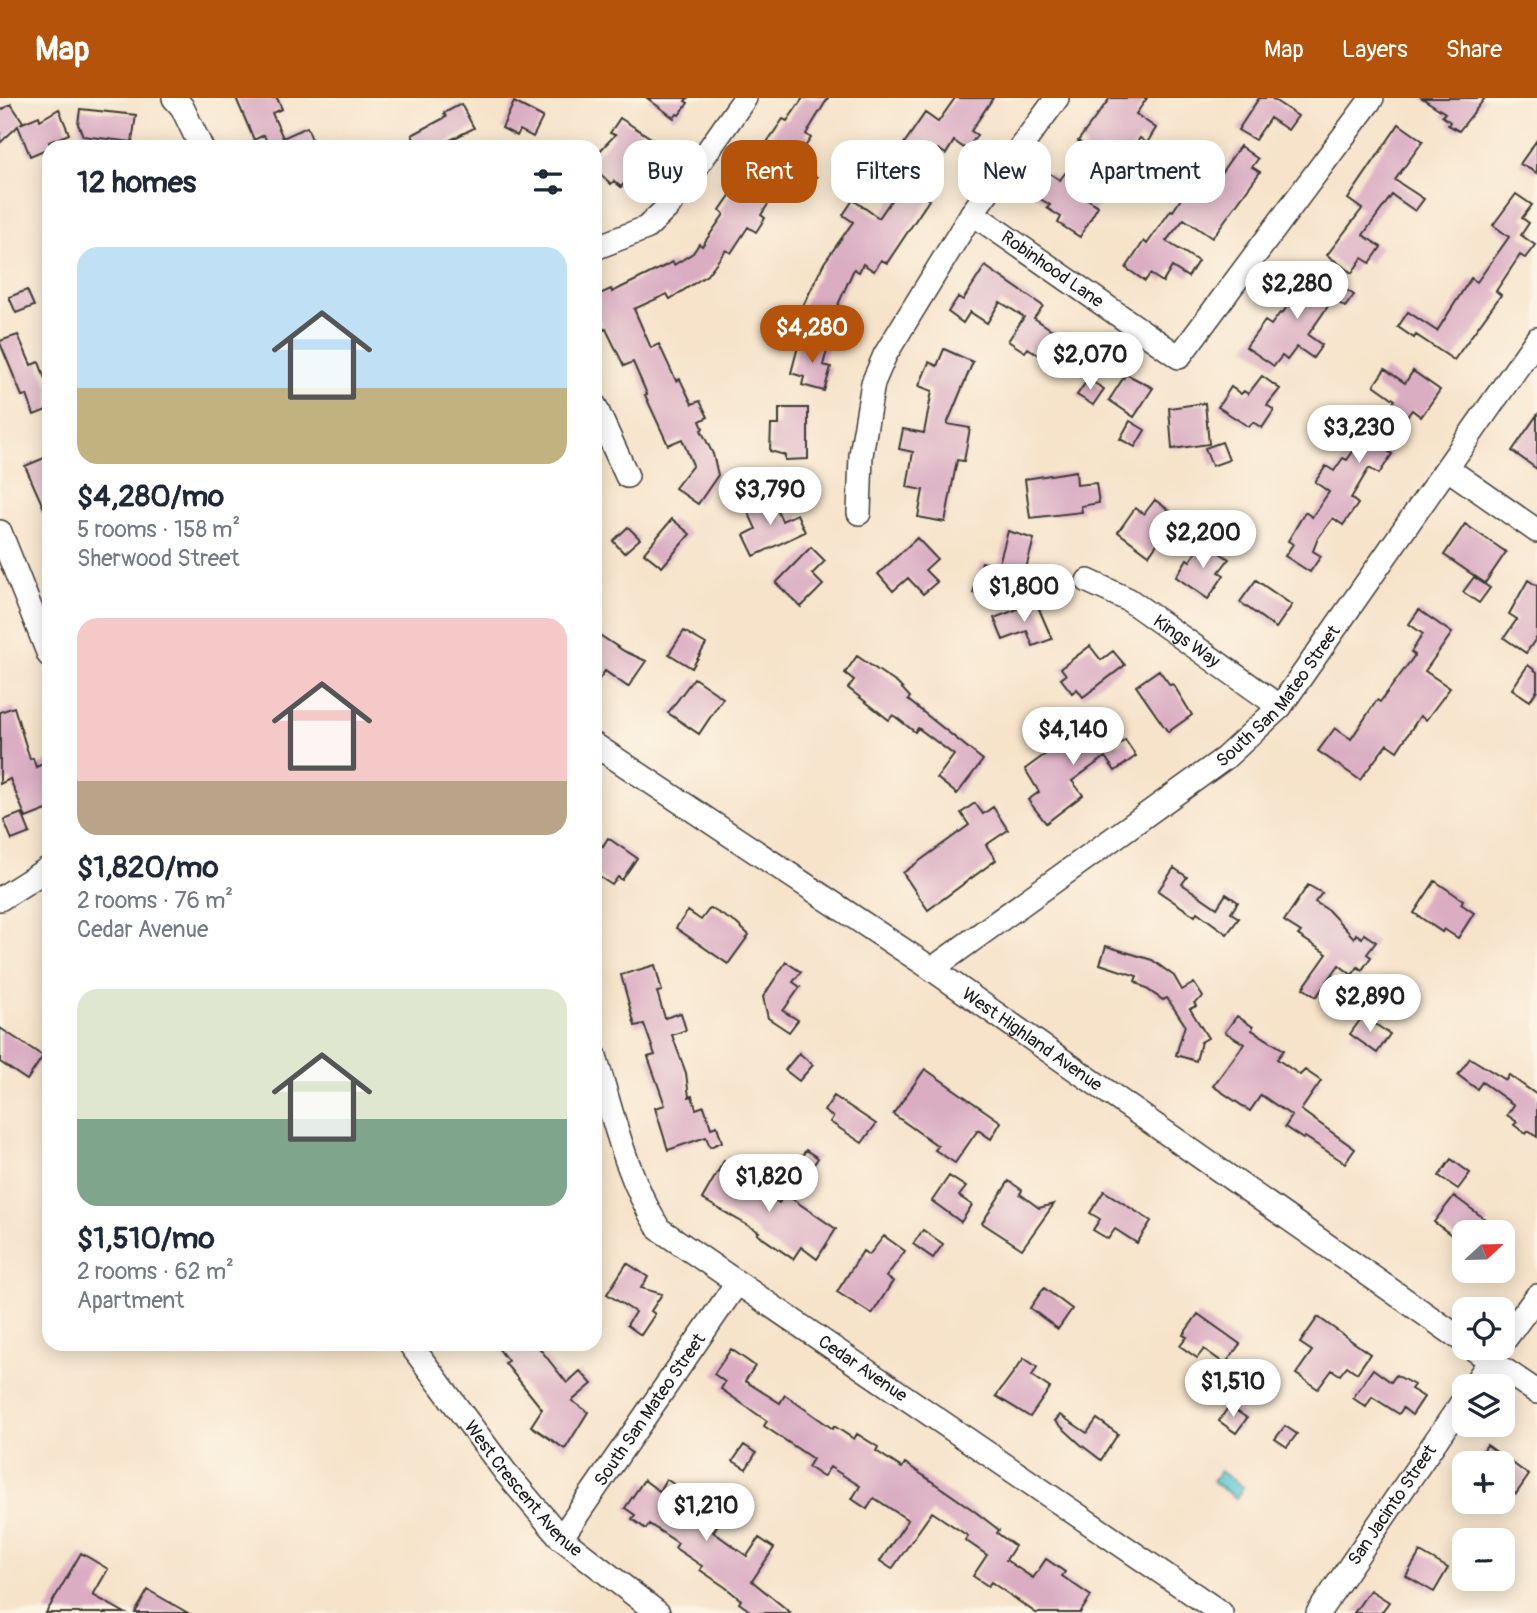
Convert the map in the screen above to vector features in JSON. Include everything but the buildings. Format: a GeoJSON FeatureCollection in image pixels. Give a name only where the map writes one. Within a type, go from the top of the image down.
{"type":"FeatureCollection","features":[{"type":"Feature","properties":{"kind":"street"},"geometry":{"type":"LineString","coordinates":[[174,98],[182,107],[198,140]]}},
{"type":"Feature","properties":{"kind":"street"},"geometry":{"type":"LineString","coordinates":[[602,245],[646,228],[669,206],[745,98]]}},
{"type":"Feature","properties":{"kind":"street"},"geometry":{"type":"LineString","coordinates":[[859,513],[861,454],[873,383],[885,355],[972,213],[1057,98]]}},
{"type":"Feature","properties":{"kind":"street","name":"Robinhood Lane"},"geometry":{"type":"LineString","coordinates":[[972,213],[1179,357],[1372,98]]}},
{"type":"Feature","properties":{"kind":"street","name":"South San Mateo Street"},"geometry":{"type":"LineString","coordinates":[[932,970],[1225,758],[1280,707],[1537,339]]}},
{"type":"Feature","properties":{"kind":"street"},"geometry":{"type":"LineString","coordinates":[[602,421],[627,476]]}},
{"type":"Feature","properties":{"kind":"street"},"geometry":{"type":"LineString","coordinates":[[1448,469],[1537,531]]}},
{"type":"Feature","properties":{"kind":"street"},"geometry":{"type":"LineString","coordinates":[[0,532],[42,637]]}},
{"type":"Feature","properties":{"kind":"street","name":"Kings Way"},"geometry":{"type":"LineString","coordinates":[[1088,581],[1129,600],[1280,707]]}},
{"type":"Feature","properties":{"kind":"street","name":"West Highland Avenue"},"geometry":{"type":"LineString","coordinates":[[602,749],[932,970],[1452,1333]]}},
{"type":"Feature","properties":{"kind":"street"},"geometry":{"type":"LineString","coordinates":[[0,899],[42,873]]}},
{"type":"Feature","properties":{"kind":"street","name":"Cedar Avenue"},"geometry":{"type":"LineString","coordinates":[[602,1080],[630,1176],[642,1203],[659,1229],[1221,1613]]}},
{"type":"Feature","properties":{"kind":"street","name":"South San Mateo Street"},"geometry":{"type":"LineString","coordinates":[[561,1538],[737,1283]]}},
{"type":"Feature","properties":{"kind":"street"},"geometry":{"type":"LineString","coordinates":[[1515,1321],[1537,1296]]}},
{"type":"Feature","properties":{"kind":"street","name":"West Crescent Avenue"},"geometry":{"type":"LineString","coordinates":[[415,1351],[506,1473],[561,1538],[659,1613]]}},
{"type":"Feature","properties":{"kind":"street"},"geometry":{"type":"LineString","coordinates":[[1503,1360],[1537,1392]]}},
{"type":"Feature","properties":{"kind":"street","name":"San Jacinto Street"},"geometry":{"type":"LineString","coordinates":[[1318,1613],[1452,1417]]}},
{"type":"Feature","properties":{"kind":"water"},"geometry":{"type":"Polygon","coordinates":[[[1220,1471],[1243,1487],[1236,1498],[1213,1482],[1220,1471]]]}}]}
